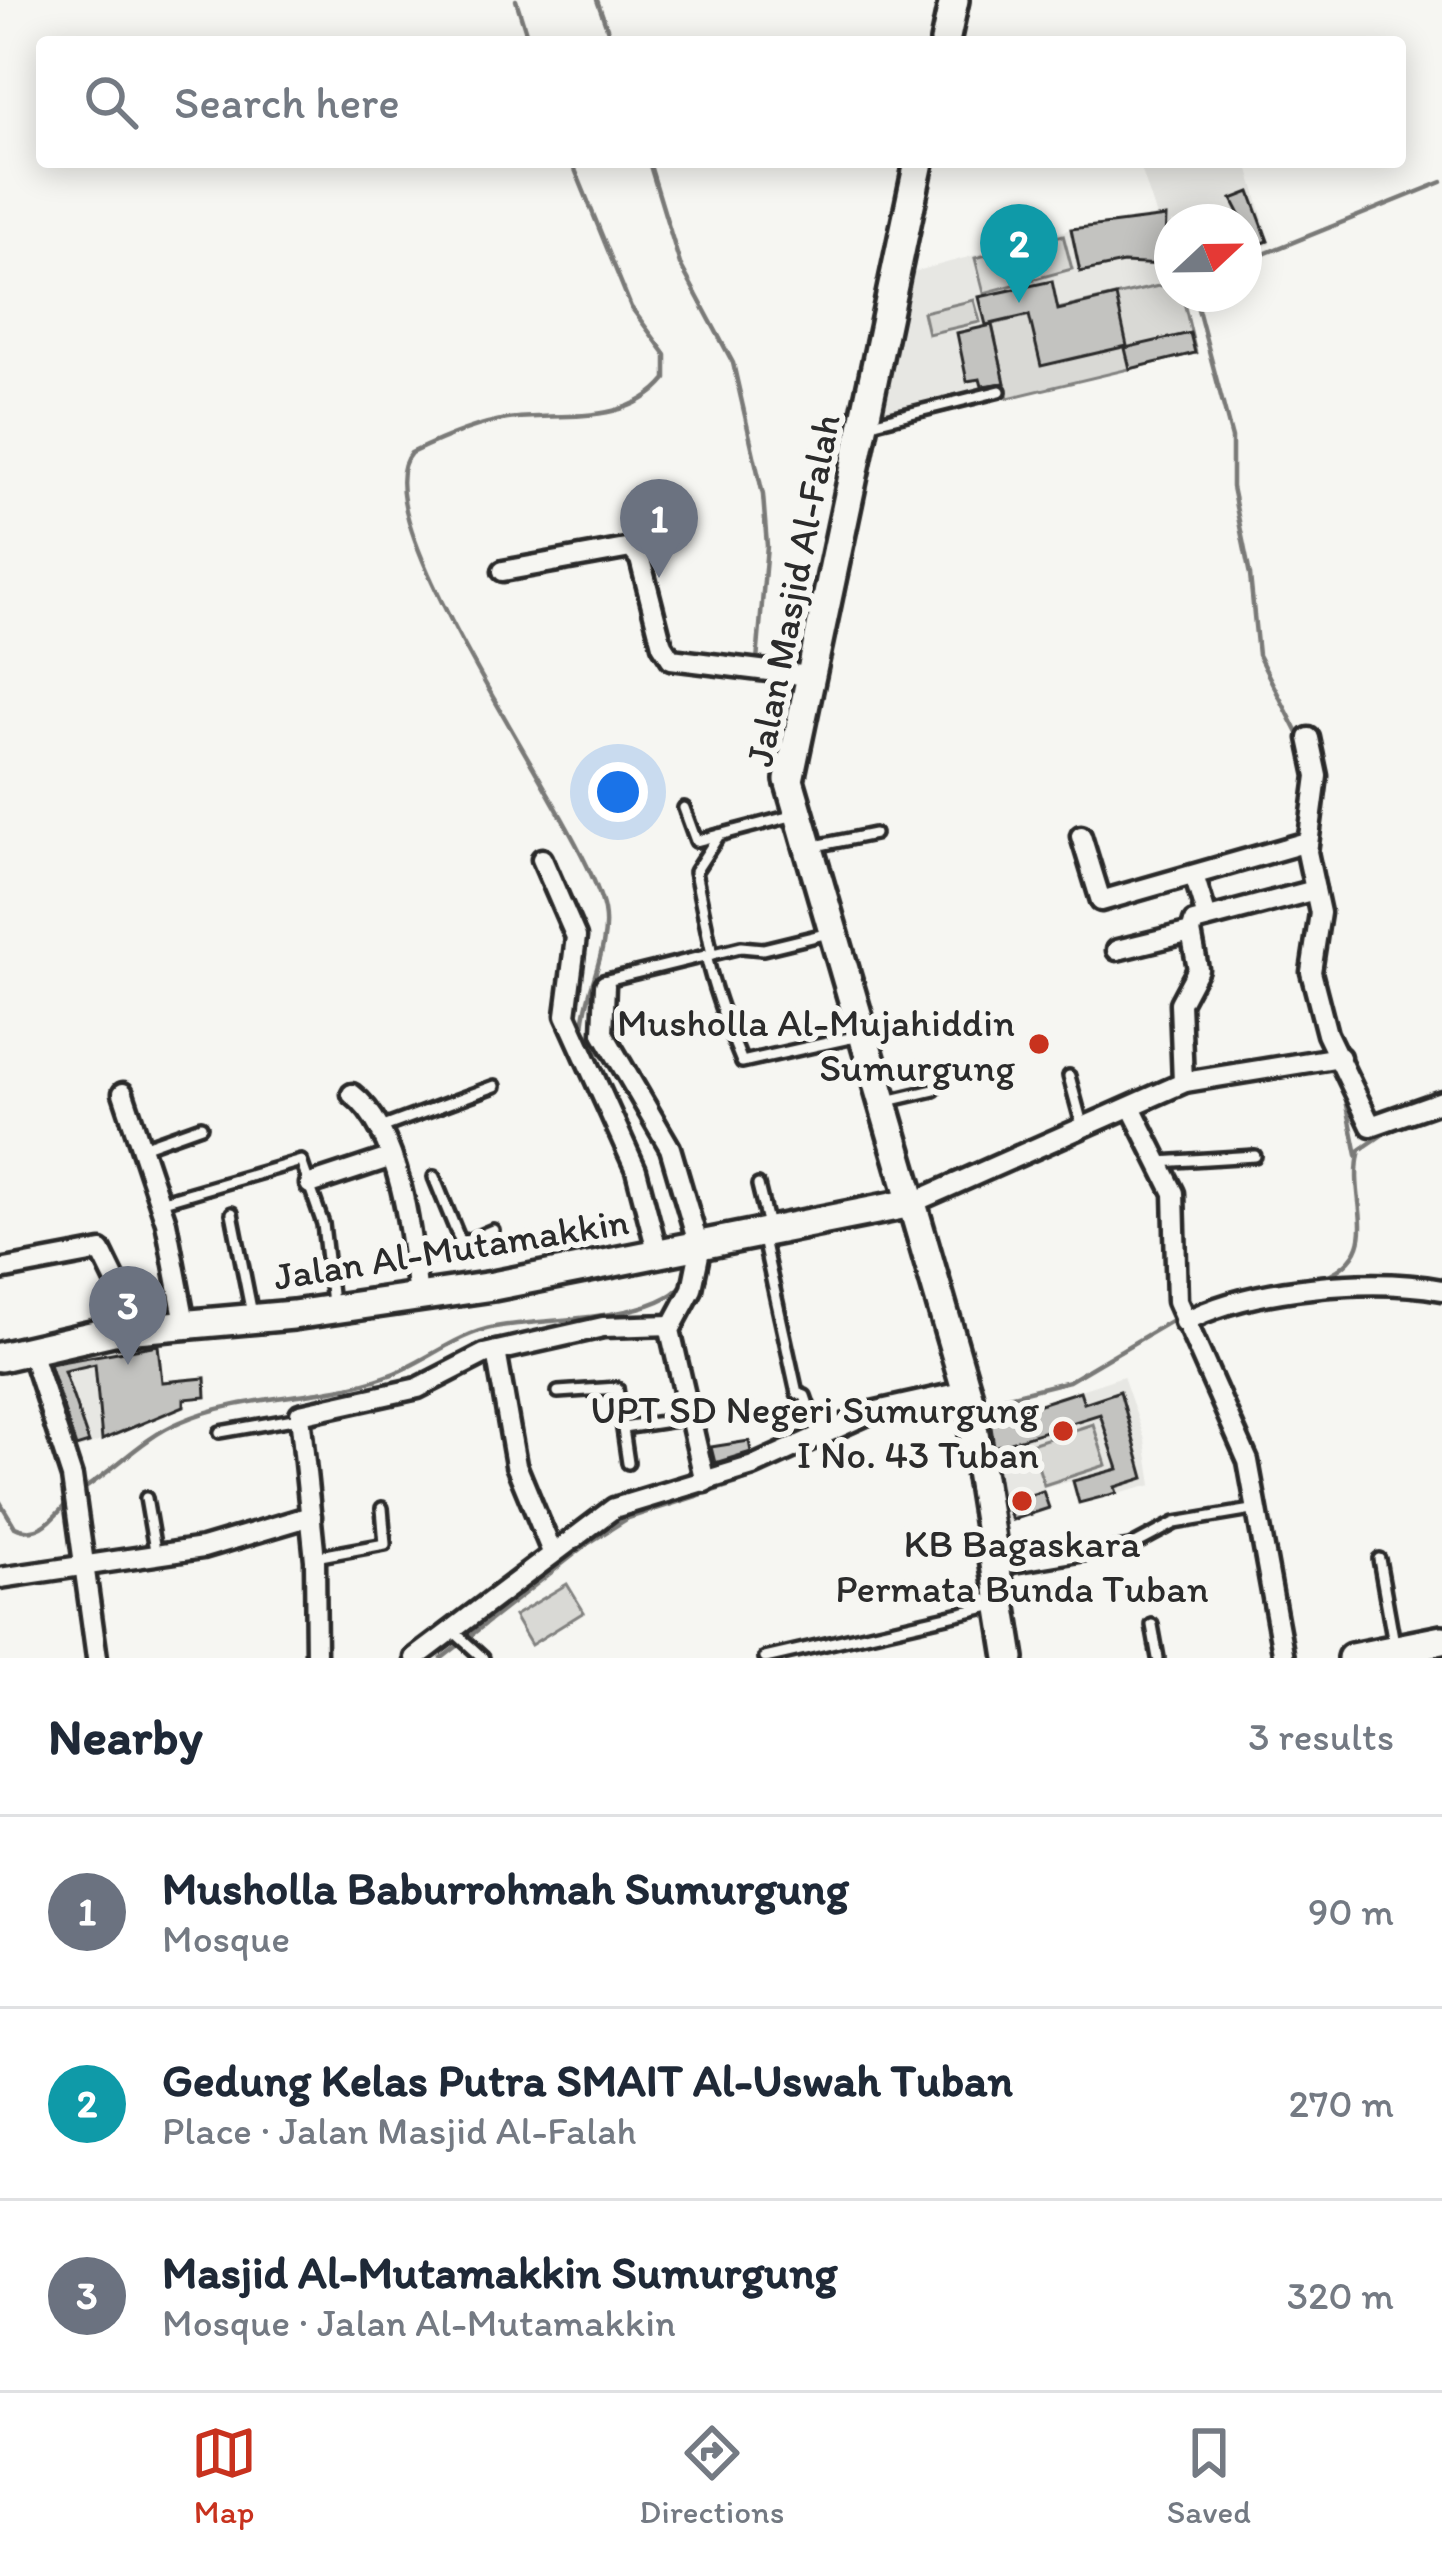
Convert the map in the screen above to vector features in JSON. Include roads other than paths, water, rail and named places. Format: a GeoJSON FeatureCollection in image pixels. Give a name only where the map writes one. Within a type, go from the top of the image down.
{"type":"FeatureCollection","features":[{"type":"Feature","properties":{"kind":"street"},"geometry":{"type":"LineString","coordinates":[[946,36],[954,0]]}},
{"type":"Feature","properties":{"kind":"street","name":"Jalan Masjid Al-Falah"},"geometry":{"type":"LineString","coordinates":[[919,168],[789,773],[969,1400],[1010,1658]]}},
{"type":"Feature","properties":{"kind":"street"},"geometry":{"type":"LineString","coordinates":[[503,571],[631,548],[640,559],[671,659],[809,676]]}},
{"type":"Feature","properties":{"kind":"street"},"geometry":{"type":"LineString","coordinates":[[1309,738],[1317,776],[1302,844],[1320,917],[1311,957],[1312,978],[1332,1059],[1371,1126],[1442,1101]]}},
{"type":"Feature","properties":{"kind":"street"},"geometry":{"type":"LineString","coordinates":[[1081,836],[1099,901],[1302,844]]}},
{"type":"Feature","properties":{"kind":"street"},"geometry":{"type":"LineString","coordinates":[[542,859],[576,938],[566,1015],[636,1170],[660,1253]]}},
{"type":"Feature","properties":{"kind":"street"},"geometry":{"type":"LineString","coordinates":[[1194,875],[1207,918]]}},
{"type":"Feature","properties":{"kind":"street"},"geometry":{"type":"LineString","coordinates":[[1185,1082],[1180,1003],[1198,969],[1192,922],[1310,891]]}},
{"type":"Feature","properties":{"kind":"street"},"geometry":{"type":"LineString","coordinates":[[1117,950],[1191,932]]}},
{"type":"Feature","properties":{"kind":"street"},"geometry":{"type":"LineString","coordinates":[[604,986],[603,1033],[670,1148],[698,1246],[694,1284],[672,1324],[705,1482]]}},
{"type":"Feature","properties":{"kind":"street"},"geometry":{"type":"LineString","coordinates":[[912,1203],[1185,1082],[1332,1059]]}},
{"type":"Feature","properties":{"kind":"street"},"geometry":{"type":"LineString","coordinates":[[123,1093],[160,1202],[185,1323]]}},
{"type":"Feature","properties":{"kind":"street"},"geometry":{"type":"LineString","coordinates":[[352,1094],[370,1109],[409,1216],[418,1298]]}},
{"type":"Feature","properties":{"kind":"street"},"geometry":{"type":"LineString","coordinates":[[1131,1108],[1176,1201],[1174,1274],[1183,1317],[1246,1454],[1284,1658]]}},
{"type":"Feature","properties":{"kind":"street"},"geometry":{"type":"LineString","coordinates":[[310,1184],[388,1158]]}},
{"type":"Feature","properties":{"kind":"street","name":"Jalan Al-Mutamakkin"},"geometry":{"type":"LineString","coordinates":[[0,1357],[128,1329],[418,1298],[912,1203]]}},
{"type":"Feature","properties":{"kind":"street"},"geometry":{"type":"LineString","coordinates":[[0,1270],[100,1251],[121,1292],[128,1329]]}},
{"type":"Feature","properties":{"kind":"street"},"geometry":{"type":"LineString","coordinates":[[1183,1317],[1256,1299],[1361,1284],[1442,1290]]}},
{"type":"Feature","properties":{"kind":"street"},"geometry":{"type":"LineString","coordinates":[[316,1658],[315,1557],[298,1418],[418,1388],[469,1359],[496,1352],[603,1327],[672,1324]]}},
{"type":"Feature","properties":{"kind":"street"},"geometry":{"type":"LineString","coordinates":[[30,1348],[70,1468],[97,1658]]}},
{"type":"Feature","properties":{"kind":"street"},"geometry":{"type":"LineString","coordinates":[[496,1352],[516,1465],[552,1552]]}},
{"type":"Feature","properties":{"kind":"street"},"geometry":{"type":"LineString","coordinates":[[415,1658],[455,1633],[552,1552],[614,1508],[705,1482],[872,1412],[969,1400]]}},
{"type":"Feature","properties":{"kind":"street"},"geometry":{"type":"LineString","coordinates":[[0,1578],[157,1556],[310,1516]]}},
{"type":"Feature","properties":{"kind":"street"},"geometry":{"type":"LineString","coordinates":[[1352,1658],[1442,1640]]}},
{"type":"Feature","properties":{"kind":"lane"},"geometry":{"type":"LineString","coordinates":[[864,425],[1000,392]]}},
{"type":"Feature","properties":{"kind":"lane"},"geometry":{"type":"LineString","coordinates":[[684,808],[694,840],[798,815]]}},
{"type":"Feature","properties":{"kind":"lane"},"geometry":{"type":"LineString","coordinates":[[807,848],[874,834]]}},
{"type":"Feature","properties":{"kind":"lane"},"geometry":{"type":"LineString","coordinates":[[719,835],[694,872],[714,994],[727,1012],[742,1063],[862,1035]]}},
{"type":"Feature","properties":{"kind":"lane"},"geometry":{"type":"LineString","coordinates":[[604,986],[607,980],[709,954],[743,946],[763,950],[832,932]]}},
{"type":"Feature","properties":{"kind":"lane"},"geometry":{"type":"LineString","coordinates":[[1069,1076],[1083,1128]]}},
{"type":"Feature","properties":{"kind":"lane"},"geometry":{"type":"LineString","coordinates":[[378,1130],[495,1085]]}},
{"type":"Feature","properties":{"kind":"lane"},"geometry":{"type":"LineString","coordinates":[[882,1102],[934,1090]]}},
{"type":"Feature","properties":{"kind":"lane"},"geometry":{"type":"LineString","coordinates":[[142,1147],[201,1126]]}},
{"type":"Feature","properties":{"kind":"lane"},"geometry":{"type":"LineString","coordinates":[[1156,1162],[1255,1156]]}},
{"type":"Feature","properties":{"kind":"lane"},"geometry":{"type":"LineString","coordinates":[[160,1202],[298,1160],[324,1227],[333,1310]]}},
{"type":"Feature","properties":{"kind":"lane"},"geometry":{"type":"LineString","coordinates":[[434,1177],[461,1244]]}},
{"type":"Feature","properties":{"kind":"lane"},"geometry":{"type":"LineString","coordinates":[[758,1185],[797,1393],[805,1396],[819,1437]]}},
{"type":"Feature","properties":{"kind":"lane"},"geometry":{"type":"LineString","coordinates":[[232,1213],[253,1318]]}},
{"type":"Feature","properties":{"kind":"lane"},"geometry":{"type":"LineString","coordinates":[[415,1263],[493,1230]]}},
{"type":"Feature","properties":{"kind":"lane"},"geometry":{"type":"LineString","coordinates":[[558,1392],[617,1388],[628,1463]]}},
{"type":"Feature","properties":{"kind":"lane"},"geometry":{"type":"LineString","coordinates":[[220,1432],[298,1418]]}},
{"type":"Feature","properties":{"kind":"lane"},"geometry":{"type":"LineString","coordinates":[[623,1428],[690,1418]]}},
{"type":"Feature","properties":{"kind":"lane"},"geometry":{"type":"LineString","coordinates":[[146,1498],[157,1556]]}},
{"type":"Feature","properties":{"kind":"lane"},"geometry":{"type":"LineString","coordinates":[[315,1557],[384,1545],[382,1508]]}},
{"type":"Feature","properties":{"kind":"lane"},"geometry":{"type":"LineString","coordinates":[[998,1569],[1130,1546],[1175,1523],[1258,1509]]}},
{"type":"Feature","properties":{"kind":"lane"},"geometry":{"type":"LineString","coordinates":[[1379,1559],[1396,1649]]}},
{"type":"Feature","properties":{"kind":"lane"},"geometry":{"type":"LineString","coordinates":[[765,1658],[1002,1603]]}},
{"type":"Feature","properties":{"kind":"lane"},"geometry":{"type":"LineString","coordinates":[[1152,1625],[1158,1658]]}},
{"type":"Feature","properties":{"kind":"lane"},"geometry":{"type":"LineString","coordinates":[[455,1633],[483,1658]]}},
{"type":"Feature","properties":{"kind":"waterway"},"geometry":{"type":"LineString","coordinates":[[516,0],[527,36]]}},
{"type":"Feature","properties":{"kind":"waterway"},"geometry":{"type":"LineString","coordinates":[[597,0],[610,36]]}},
{"type":"Feature","properties":{"kind":"waterway"},"geometry":{"type":"LineString","coordinates":[[574,168],[631,307],[666,355],[666,379],[632,405],[613,411],[508,419],[446,437],[411,453],[402,488],[415,540],[443,604],[589,869],[605,924],[583,1028],[626,1089]]}},
{"type":"Feature","properties":{"kind":"waterway"},"geometry":{"type":"LineString","coordinates":[[651,168],[680,264],[733,363],[763,495],[767,546],[757,661]]}},
{"type":"Feature","properties":{"kind":"waterway"},"geometry":{"type":"LineString","coordinates":[[1262,255],[1442,182]]}},
{"type":"Feature","properties":{"kind":"waterway"},"geometry":{"type":"LineString","coordinates":[[1199,312],[1232,438],[1232,487],[1250,575],[1258,655],[1301,739]]}},
{"type":"Feature","properties":{"kind":"waterway"},"geometry":{"type":"LineString","coordinates":[[1299,839],[1306,791]]}},
{"type":"Feature","properties":{"kind":"waterway"},"geometry":{"type":"LineString","coordinates":[[1308,932],[1301,969],[1312,1008]]}},
{"type":"Feature","properties":{"kind":"waterway"},"geometry":{"type":"LineString","coordinates":[[1314,1019],[1324,1054]]}},
{"type":"Feature","properties":{"kind":"waterway"},"geometry":{"type":"LineString","coordinates":[[1344,1090],[1357,1155]]}},
{"type":"Feature","properties":{"kind":"waterway"},"geometry":{"type":"LineString","coordinates":[[1320,1279],[1341,1268],[1360,1240],[1360,1150],[1385,1133],[1442,1111]]}},
{"type":"Feature","properties":{"kind":"waterway"},"geometry":{"type":"LineString","coordinates":[[650,1130],[667,1169]]}},
{"type":"Feature","properties":{"kind":"waterway"},"geometry":{"type":"LineString","coordinates":[[681,1214],[685,1238]]}},
{"type":"Feature","properties":{"kind":"waterway"},"geometry":{"type":"LineString","coordinates":[[82,1490],[154,1436],[205,1413],[362,1384],[495,1327],[628,1311],[674,1293],[686,1279]]}},
{"type":"Feature","properties":{"kind":"waterway"},"geometry":{"type":"LineString","coordinates":[[980,1403],[1069,1381],[1176,1318]]}},
{"type":"Feature","properties":{"kind":"waterway"},"geometry":{"type":"LineString","coordinates":[[442,1658],[590,1542],[628,1518],[740,1482],[876,1423],[957,1406]]}},
{"type":"Feature","properties":{"kind":"waterway"},"geometry":{"type":"LineString","coordinates":[[0,1502],[15,1527],[32,1530],[45,1525],[69,1501]]}},
{"type":"Feature","properties":{"kind":"place","name":"Gedung Kelas Putra SMAIT Al-Uswah Tuban"},"geometry":{"type":"Point","coordinates":[1019,303]}},
{"type":"Feature","properties":{"kind":"place","name":"Musholla Baburrohmah Sumurgung"},"geometry":{"type":"Point","coordinates":[659,578]}},
{"type":"Feature","properties":{"kind":"place","name":"Musholla Al-Mujahiddin Sumurgung"},"geometry":{"type":"Point","coordinates":[1039,1044]}},
{"type":"Feature","properties":{"kind":"place","name":"Masjid Al-Mutamakkin Sumurgung"},"geometry":{"type":"Point","coordinates":[128,1365]}},
{"type":"Feature","properties":{"kind":"place","name":"UPT SD Negeri Sumurgung I No. 43 Tuban"},"geometry":{"type":"Point","coordinates":[1063,1431]}},
{"type":"Feature","properties":{"kind":"place","name":"KB Bagaskara Permata Bunda Tuban"},"geometry":{"type":"Point","coordinates":[1022,1501]}}]}
